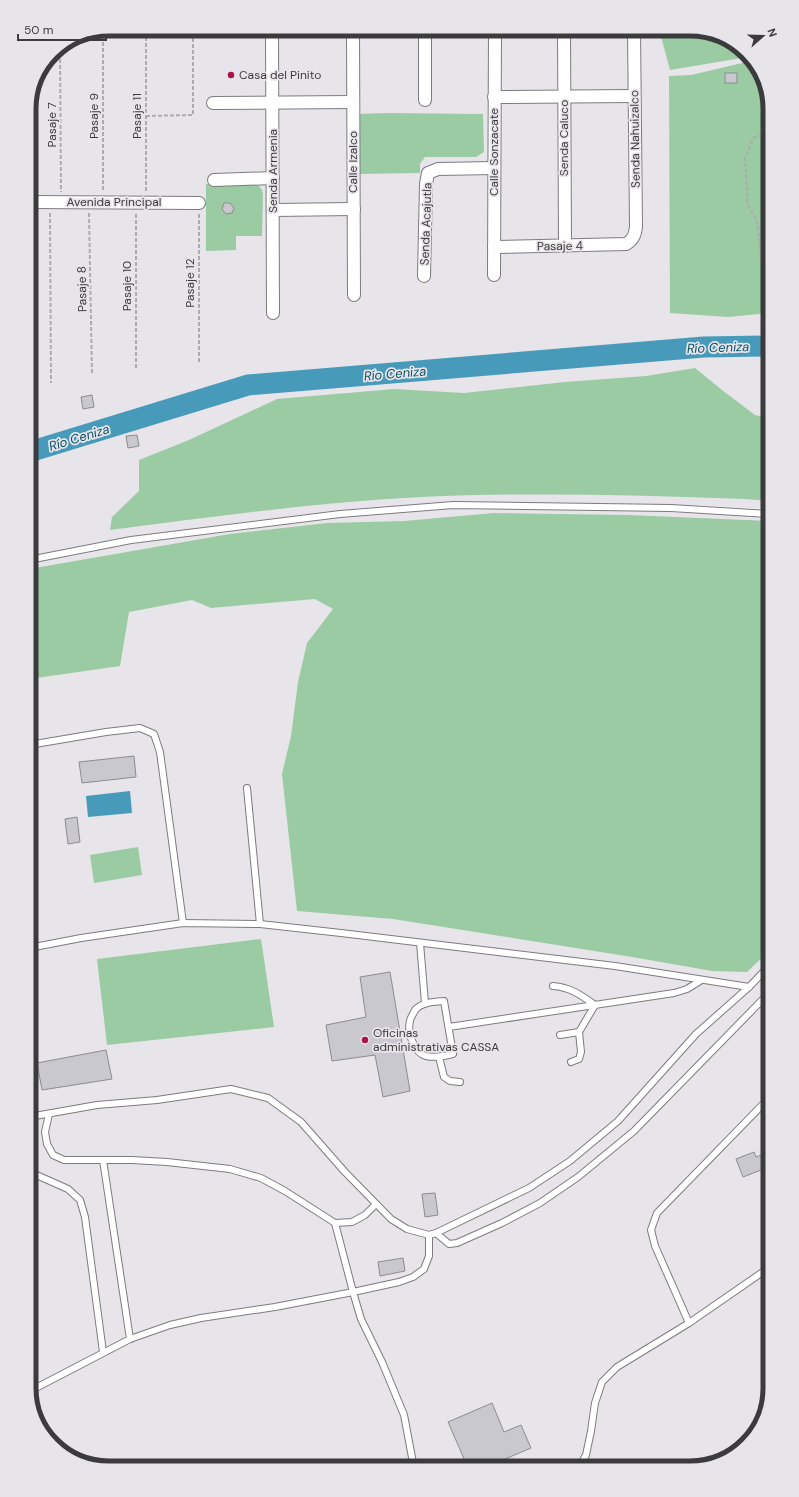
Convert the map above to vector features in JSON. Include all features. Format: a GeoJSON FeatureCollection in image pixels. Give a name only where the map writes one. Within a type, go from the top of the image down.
{"type":"FeatureCollection","features":[{"type":"Feature","properties":{"kind":"street","name":"Senda Armenia"},"geometry":{"type":"LineString","coordinates":[[272,36],[273,314]]}},
{"type":"Feature","properties":{"kind":"street","name":"Calle Izalco"},"geometry":{"type":"LineString","coordinates":[[353,36],[354,295]]}},
{"type":"Feature","properties":{"kind":"street"},"geometry":{"type":"LineString","coordinates":[[425,36],[425,100]]}},
{"type":"Feature","properties":{"kind":"street","name":"Calle Sonzacate"},"geometry":{"type":"LineString","coordinates":[[494,36],[494,275]]}},
{"type":"Feature","properties":{"kind":"street","name":"Senda Caluco"},"geometry":{"type":"LineString","coordinates":[[564,36],[565,246]]}},
{"type":"Feature","properties":{"kind":"street","name":"Senda Nahuizalco"},"geometry":{"type":"LineString","coordinates":[[626,244],[632,241],[635,235],[636,227],[634,36]]}},
{"type":"Feature","properties":{"kind":"street"},"geometry":{"type":"LineString","coordinates":[[494,97],[634,96]]}},
{"type":"Feature","properties":{"kind":"street"},"geometry":{"type":"LineString","coordinates":[[213,103],[353,102]]}},
{"type":"Feature","properties":{"kind":"street","name":"Senda Acajutla"},"geometry":{"type":"LineString","coordinates":[[424,276],[426,184],[428,173],[438,169],[494,168]]}},
{"type":"Feature","properties":{"kind":"street"},"geometry":{"type":"LineString","coordinates":[[214,180],[273,178]]}},
{"type":"Feature","properties":{"kind":"street","name":"Avenida Principal"},"geometry":{"type":"LineString","coordinates":[[36,202],[199,203]]}},
{"type":"Feature","properties":{"kind":"street"},"geometry":{"type":"LineString","coordinates":[[273,210],[354,209]]}},
{"type":"Feature","properties":{"kind":"street","name":"Pasaje 4"},"geometry":{"type":"LineString","coordinates":[[494,247],[626,244]]}},
{"type":"Feature","properties":{"kind":"lane"},"geometry":{"type":"LineString","coordinates":[[36,559],[139,539],[340,514],[453,506],[671,508],[763,514]]}},
{"type":"Feature","properties":{"kind":"lane"},"geometry":{"type":"LineString","coordinates":[[36,744],[140,728],[154,734],[160,752],[183,923]]}},
{"type":"Feature","properties":{"kind":"lane"},"geometry":{"type":"LineString","coordinates":[[247,788],[260,924]]}},
{"type":"Feature","properties":{"kind":"lane"},"geometry":{"type":"LineString","coordinates":[[36,947],[81,938],[183,923],[260,924],[616,966],[749,987]]}},
{"type":"Feature","properties":{"kind":"lane"},"geometry":{"type":"LineString","coordinates":[[420,942],[425,1003]]}},
{"type":"Feature","properties":{"kind":"lane"},"geometry":{"type":"LineString","coordinates":[[36,1116],[97,1105],[157,1100],[231,1089],[268,1098],[302,1122],[344,1172],[391,1219],[407,1229],[429,1234],[436,1233],[529,1188],[570,1161],[618,1121],[696,1034],[749,987],[763,972]]}},
{"type":"Feature","properties":{"kind":"lane"},"geometry":{"type":"LineString","coordinates":[[449,1027],[674,993],[687,988],[700,980]]}},
{"type":"Feature","properties":{"kind":"lane"},"geometry":{"type":"LineString","coordinates":[[552,986],[564,986],[577,992],[595,1005]]}},
{"type":"Feature","properties":{"kind":"lane"},"geometry":{"type":"LineString","coordinates":[[436,1233],[449,1244],[457,1243],[502,1223],[540,1203],[578,1177],[634,1131],[763,999]]}},
{"type":"Feature","properties":{"kind":"lane"},"geometry":{"type":"LineString","coordinates":[[444,1001],[453,1054],[439,1057],[424,1056],[416,1048],[410,1035],[410,1021],[416,1010],[425,1003],[444,1001]]}},
{"type":"Feature","properties":{"kind":"lane"},"geometry":{"type":"LineString","coordinates":[[571,1062],[579,1059],[581,1052],[580,1032],[595,1005]]}},
{"type":"Feature","properties":{"kind":"lane"},"geometry":{"type":"LineString","coordinates":[[560,1035],[580,1032]]}},
{"type":"Feature","properties":{"kind":"lane"},"geometry":{"type":"LineString","coordinates":[[439,1057],[444,1077],[450,1082],[460,1082]]}},
{"type":"Feature","properties":{"kind":"lane"},"geometry":{"type":"LineString","coordinates":[[689,1323],[655,1246],[651,1230],[657,1213],[763,1104]]}},
{"type":"Feature","properties":{"kind":"lane"},"geometry":{"type":"LineString","coordinates":[[48,1114],[45,1132],[47,1144],[53,1155],[64,1160],[166,1162],[230,1169],[260,1178],[285,1191],[335,1223],[352,1222],[365,1216],[376,1204]]}},
{"type":"Feature","properties":{"kind":"lane"},"geometry":{"type":"LineString","coordinates":[[103,1160],[130,1339]]}},
{"type":"Feature","properties":{"kind":"lane"},"geometry":{"type":"LineString","coordinates":[[36,1175],[68,1189],[80,1200],[85,1217],[103,1352]]}},
{"type":"Feature","properties":{"kind":"lane"},"geometry":{"type":"LineString","coordinates":[[335,1223],[361,1319],[382,1362],[404,1415],[413,1461]]}},
{"type":"Feature","properties":{"kind":"lane"},"geometry":{"type":"LineString","coordinates":[[36,1389],[130,1339],[170,1325],[201,1318],[275,1307],[353,1292],[399,1282],[413,1277],[424,1269],[429,1256],[429,1234]]}},
{"type":"Feature","properties":{"kind":"lane"},"geometry":{"type":"LineString","coordinates":[[583,1461],[586,1455],[595,1404],[602,1382],[617,1368],[689,1323],[763,1272]]}},
{"type":"Feature","properties":{"kind":"path","name":"Pasaje 11"},"geometry":{"type":"LineString","coordinates":[[141,202],[146,116],[146,36]]}},
{"type":"Feature","properties":{"kind":"path"},"geometry":{"type":"LineString","coordinates":[[146,116],[193,115],[193,36]]}},
{"type":"Feature","properties":{"kind":"path","name":"Pasaje 9"},"geometry":{"type":"LineString","coordinates":[[103,37],[104,202]]}},
{"type":"Feature","properties":{"kind":"path","name":"Pasaje 7"},"geometry":{"type":"LineString","coordinates":[[50,383],[60,55]]}},
{"type":"Feature","properties":{"kind":"path"},"geometry":{"type":"LineString","coordinates":[[763,134],[753,138],[745,159],[748,205],[756,217],[761,258],[763,261]]}},
{"type":"Feature","properties":{"kind":"path","name":"Pasaje 8"},"geometry":{"type":"LineString","coordinates":[[89,202],[92,375]]}},
{"type":"Feature","properties":{"kind":"path","name":"Pasaje 10"},"geometry":{"type":"LineString","coordinates":[[136,370],[141,202]]}},
{"type":"Feature","properties":{"kind":"path","name":"Pasaje 12"},"geometry":{"type":"LineString","coordinates":[[199,203],[199,363]]}},
{"type":"Feature","properties":{"kind":"green space"},"geometry":{"type":"Polygon","coordinates":[[[661,36],[695,36],[709,38],[727,46],[743,58],[670,70],[661,36]]]}},
{"type":"Feature","properties":{"kind":"green space"},"geometry":{"type":"Polygon","coordinates":[[[746,62],[753,72],[761,90],[763,109],[763,314],[728,317],[670,313],[669,76],[691,75],[746,62]]]}},
{"type":"Feature","properties":{"kind":"green space"},"geometry":{"type":"Polygon","coordinates":[[[357,114],[483,114],[484,152],[476,157],[425,157],[420,164],[420,173],[357,174],[357,114]]]}},
{"type":"Feature","properties":{"kind":"green space"},"geometry":{"type":"Polygon","coordinates":[[[206,184],[254,184],[259,186],[263,195],[262,236],[236,236],[236,250],[206,251],[206,184]]]}},
{"type":"Feature","properties":{"kind":"green space"},"geometry":{"type":"Polygon","coordinates":[[[695,368],[755,415],[763,417],[763,500],[624,495],[462,495],[344,502],[110,530],[112,517],[139,491],[139,460],[189,440],[277,399],[394,389],[464,393],[565,382],[646,376],[695,368]]]}},
{"type":"Feature","properties":{"kind":"green space"},"geometry":{"type":"Polygon","coordinates":[[[494,513],[628,515],[763,521],[763,957],[747,972],[712,971],[393,919],[297,911],[282,774],[291,736],[298,682],[307,643],[333,609],[315,599],[211,608],[192,600],[129,612],[120,666],[36,678],[36,568],[230,534],[327,523],[404,521],[494,513]]]}},
{"type":"Feature","properties":{"kind":"green space"},"geometry":{"type":"Polygon","coordinates":[[[138,847],[142,875],[94,883],[90,855],[138,847]]]}},
{"type":"Feature","properties":{"kind":"green space"},"geometry":{"type":"Polygon","coordinates":[[[261,939],[274,1027],[107,1045],[97,959],[261,939]]]}},
{"type":"Feature","properties":{"kind":"water"},"geometry":{"type":"Polygon","coordinates":[[[130,791],[132,813],[88,817],[86,796],[130,791]]]}},
{"type":"Feature","properties":{"kind":"building"},"geometry":{"type":"Polygon","coordinates":[[[725,73],[737,73],[737,83],[725,83],[725,73]]]}},
{"type":"Feature","properties":{"kind":"building"},"geometry":{"type":"Polygon","coordinates":[[[224,203],[230,203],[234,208],[232,213],[226,214],[222,209],[224,203]]]}},
{"type":"Feature","properties":{"kind":"building"},"geometry":{"type":"Polygon","coordinates":[[[92,395],[94,407],[83,409],[81,397],[92,395]]]}},
{"type":"Feature","properties":{"kind":"building"},"geometry":{"type":"Polygon","coordinates":[[[137,435],[139,446],[128,448],[126,436],[137,435]]]}},
{"type":"Feature","properties":{"kind":"building"},"geometry":{"type":"Polygon","coordinates":[[[134,756],[136,777],[82,783],[79,762],[134,756]]]}},
{"type":"Feature","properties":{"kind":"building"},"geometry":{"type":"Polygon","coordinates":[[[77,817],[80,842],[68,844],[65,819],[77,817]]]}},
{"type":"Feature","properties":{"kind":"building","name":"Oficinas administrativas CASSA"},"geometry":{"type":"Polygon","coordinates":[[[390,972],[410,1091],[383,1097],[375,1055],[332,1061],[326,1025],[366,1017],[360,977],[390,972]]]}},
{"type":"Feature","properties":{"kind":"building"},"geometry":{"type":"Polygon","coordinates":[[[106,1050],[112,1079],[42,1090],[37,1063],[106,1050]]]}},
{"type":"Feature","properties":{"kind":"building"},"geometry":{"type":"Polygon","coordinates":[[[754,1152],[756,1157],[763,1154],[763,1169],[743,1177],[736,1159],[754,1152]]]}},
{"type":"Feature","properties":{"kind":"building"},"geometry":{"type":"Polygon","coordinates":[[[435,1193],[438,1215],[425,1217],[422,1194],[435,1193]]]}},
{"type":"Feature","properties":{"kind":"building"},"geometry":{"type":"Polygon","coordinates":[[[403,1258],[405,1271],[380,1276],[378,1262],[403,1258]]]}},
{"type":"Feature","properties":{"kind":"building"},"geometry":{"type":"Polygon","coordinates":[[[492,1403],[504,1432],[521,1425],[531,1448],[500,1461],[465,1461],[448,1422],[492,1403]]]}},
{"type":"Feature","properties":{"kind":"waterway","name":"Río Ceniza"},"geometry":{"type":"LineString","coordinates":[[36,450],[248,385],[704,347],[763,346]]}},
{"type":"Feature","properties":{"kind":"place","name":"Casa del Pinito"},"geometry":{"type":"Point","coordinates":[231,75]}},
{"type":"Feature","properties":{"kind":"place","name":"Oficinas administrativas CASSA"},"geometry":{"type":"Point","coordinates":[365,1040]}}]}
